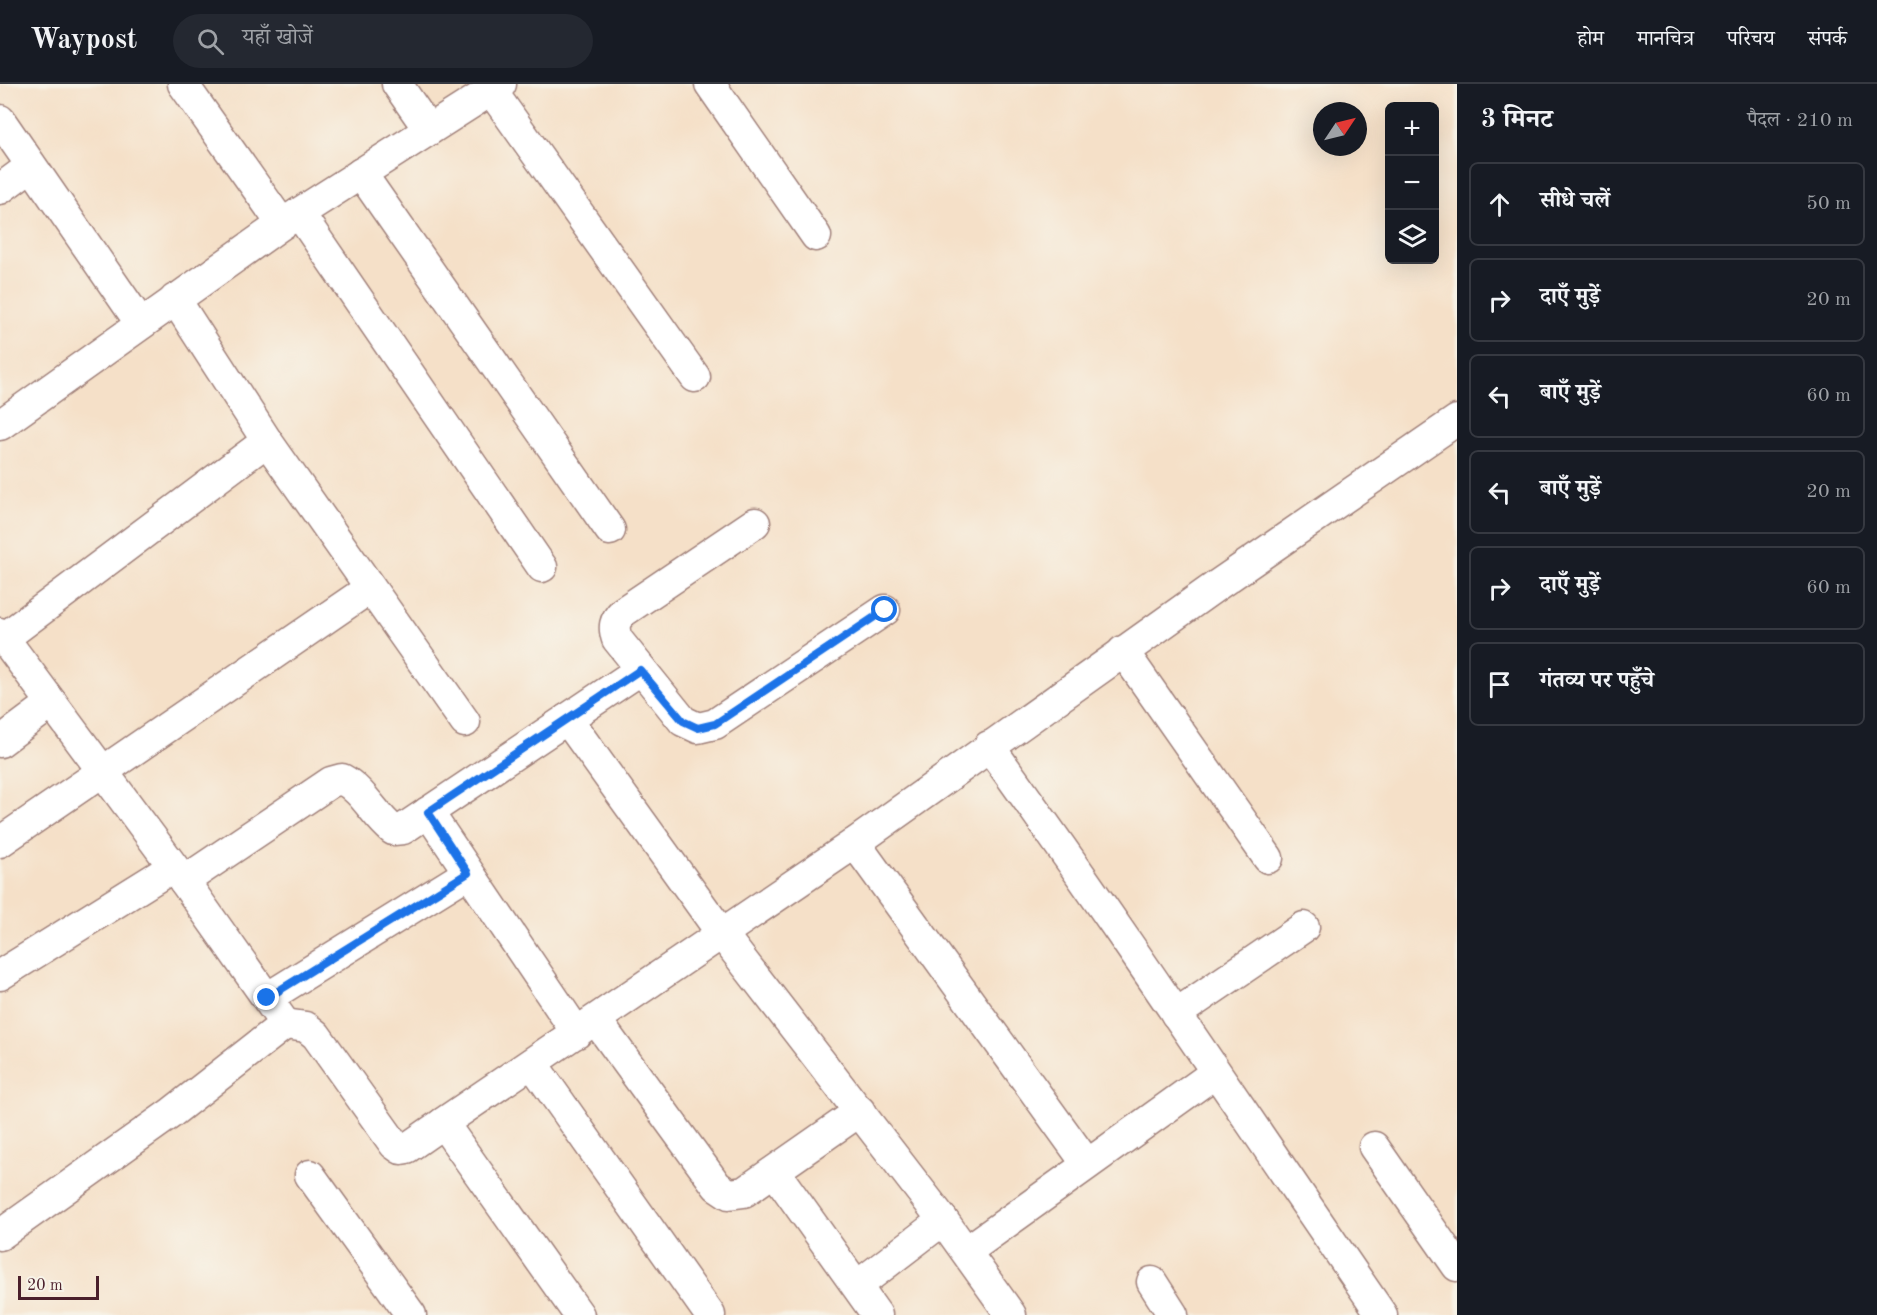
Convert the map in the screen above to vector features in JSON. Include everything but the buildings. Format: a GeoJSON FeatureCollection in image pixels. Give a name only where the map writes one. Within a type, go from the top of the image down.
{"type":"FeatureCollection","features":[{"type":"Feature","properties":{"kind":"street"},"geometry":{"type":"LineString","coordinates":[[183,84],[290,219],[542,567]]}},
{"type":"Feature","properties":{"kind":"street"},"geometry":{"type":"LineString","coordinates":[[397,84],[429,130]]}},
{"type":"Feature","properties":{"kind":"street"},"geometry":{"type":"LineString","coordinates":[[710,84],[816,236]]}},
{"type":"Feature","properties":{"kind":"street"},"geometry":{"type":"LineString","coordinates":[[0,424],[290,219],[496,87],[695,377]]}},
{"type":"Feature","properties":{"kind":"street"},"geometry":{"type":"LineString","coordinates":[[0,120],[141,324]]}},
{"type":"Feature","properties":{"kind":"street"},"geometry":{"type":"LineString","coordinates":[[0,189],[31,166]]}},
{"type":"Feature","properties":{"kind":"street"},"geometry":{"type":"LineString","coordinates":[[361,173],[610,530]]}},
{"type":"Feature","properties":{"kind":"street"},"geometry":{"type":"LineString","coordinates":[[175,299],[267,441],[465,722]]}},
{"type":"Feature","properties":{"kind":"street"},"geometry":{"type":"LineString","coordinates":[[0,1235],[170,1114],[285,1024],[306,1027],[316,1035],[394,1144],[401,1149],[417,1142],[855,843],[1123,651],[1457,420]]}},
{"type":"Feature","properties":{"kind":"street"},"geometry":{"type":"LineString","coordinates":[[267,441],[2,636],[178,874],[285,1024]]}},
{"type":"Feature","properties":{"kind":"street"},"geometry":{"type":"LineString","coordinates":[[755,524],[623,612],[615,620],[614,630],[617,639],[683,721],[698,728],[715,724],[885,610]]}},
{"type":"Feature","properties":{"kind":"street"},"geometry":{"type":"LineString","coordinates":[[0,842],[103,774],[370,588]]}},
{"type":"Feature","properties":{"kind":"street"},"geometry":{"type":"LineString","coordinates":[[1123,651],[1268,858]]}},
{"type":"Feature","properties":{"kind":"street"},"geometry":{"type":"LineString","coordinates":[[0,975],[178,874],[331,782],[342,779],[354,786],[393,830],[403,829],[640,670]]}},
{"type":"Feature","properties":{"kind":"street"},"geometry":{"type":"LineString","coordinates":[[0,742],[52,703]]}},
{"type":"Feature","properties":{"kind":"street"},"geometry":{"type":"LineString","coordinates":[[567,719],[722,934],[943,1220],[1011,1315]]}},
{"type":"Feature","properties":{"kind":"street"},"geometry":{"type":"LineString","coordinates":[[989,746],[1123,933],[1215,1073],[1382,1315]]}},
{"type":"Feature","properties":{"kind":"street"},"geometry":{"type":"LineString","coordinates":[[428,812],[468,873],[586,1026],[717,1186],[729,1194],[744,1192],[860,1111]]}},
{"type":"Feature","properties":{"kind":"street"},"geometry":{"type":"LineString","coordinates":[[855,843],[1087,1164]]}},
{"type":"Feature","properties":{"kind":"street"},"geometry":{"type":"LineString","coordinates":[[267,998],[468,873]]}},
{"type":"Feature","properties":{"kind":"street"},"geometry":{"type":"LineString","coordinates":[[1176,1014],[1304,927]]}},
{"type":"Feature","properties":{"kind":"street"},"geometry":{"type":"LineString","coordinates":[[532,1063],[710,1315]]}},
{"type":"Feature","properties":{"kind":"street"},"geometry":{"type":"LineString","coordinates":[[966,1251],[1215,1073]]}},
{"type":"Feature","properties":{"kind":"street"},"geometry":{"type":"LineString","coordinates":[[443,1123],[579,1315]]}},
{"type":"Feature","properties":{"kind":"street"},"geometry":{"type":"LineString","coordinates":[[1374,1147],[1457,1266]]}},
{"type":"Feature","properties":{"kind":"street"},"geometry":{"type":"LineString","coordinates":[[775,1172],[877,1315]]}},
{"type":"Feature","properties":{"kind":"street"},"geometry":{"type":"LineString","coordinates":[[310,1175],[411,1315]]}},
{"type":"Feature","properties":{"kind":"street"},"geometry":{"type":"LineString","coordinates":[[857,1286],[943,1220]]}},
{"type":"Feature","properties":{"kind":"street"},"geometry":{"type":"LineString","coordinates":[[1152,1282],[1173,1315]]}},
{"type":"Feature","properties":{"kind":"route"},"geometry":{"type":"LineString","coordinates":[[267,998],[468,873],[428,812],[640,670],[683,721],[698,728],[715,724],[885,610]]}}]}
